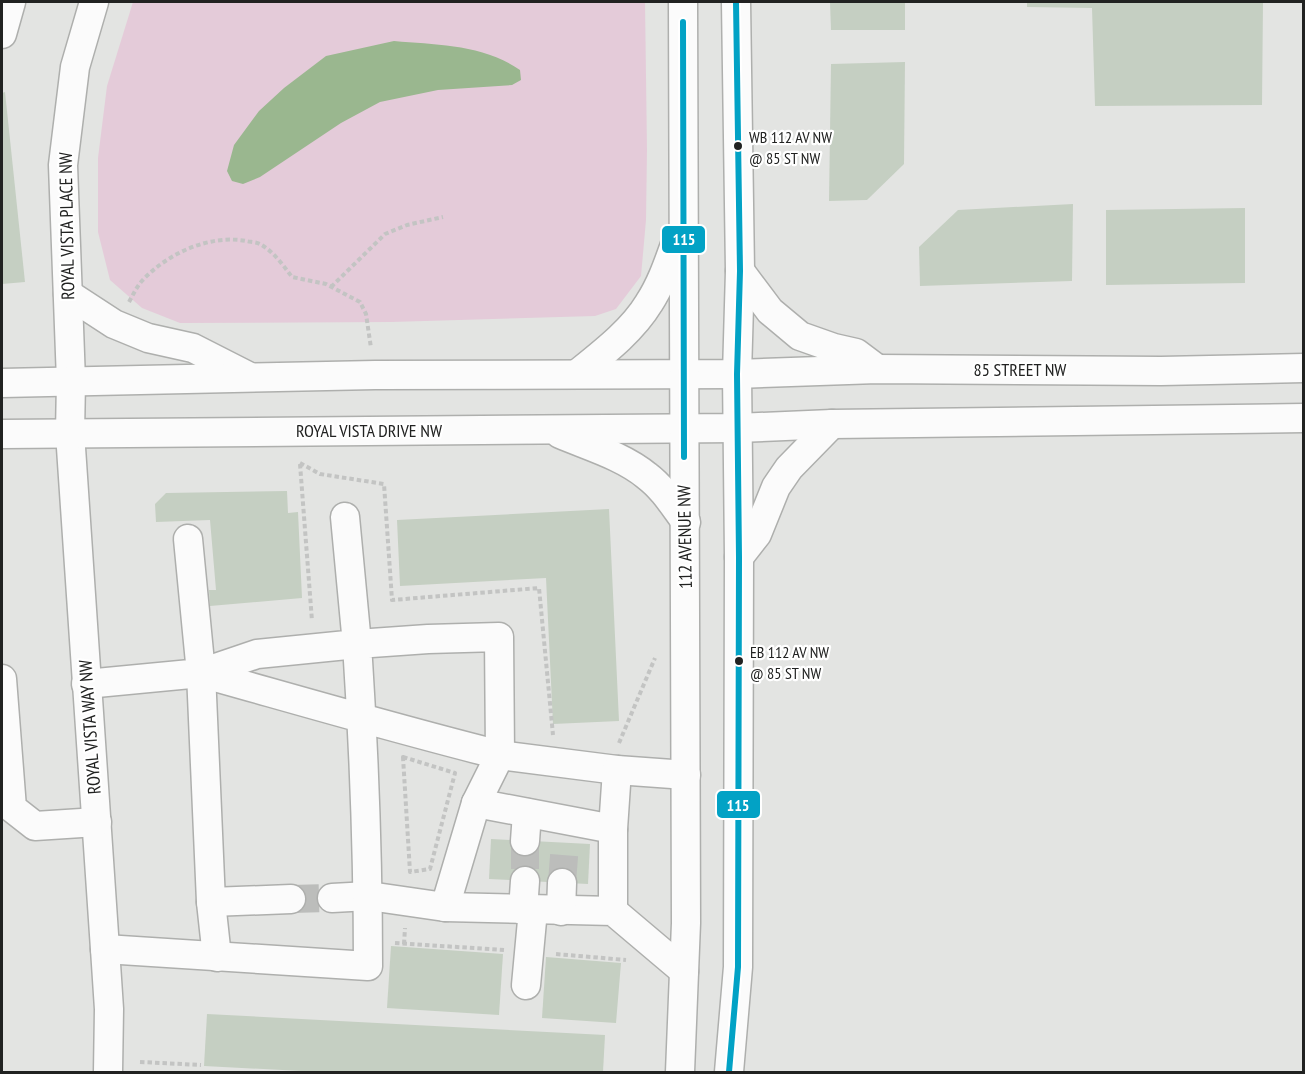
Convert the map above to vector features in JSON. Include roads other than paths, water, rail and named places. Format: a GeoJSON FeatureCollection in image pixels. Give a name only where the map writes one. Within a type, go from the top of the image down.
{"type":"FeatureCollection","features":[{"type":"Feature","properties":{"kind":"street"},"geometry":{"type":"LineString","coordinates":[[2,34],[11,2]]}},
{"type":"Feature","properties":{"kind":"street","name":"ROYAL VISTA PLACE NW"},"geometry":{"type":"LineString","coordinates":[[71,381],[63,165],[75,66],[94,2]]}},
{"type":"Feature","properties":{"kind":"street","name":"112 AVENUE NW"},"geometry":{"type":"LineString","coordinates":[[680,1072],[686,923],[683,2]]}},
{"type":"Feature","properties":{"kind":"street"},"geometry":{"type":"LineString","coordinates":[[729,1072],[738,967],[737,374],[740,271],[736,2]]}},
{"type":"Feature","properties":{"kind":"street"},"geometry":{"type":"LineString","coordinates":[[577,374],[619,337],[649,304],[661,281],[683,223]]}},
{"type":"Feature","properties":{"kind":"street"},"geometry":{"type":"LineString","coordinates":[[740,271],[770,311],[800,336],[856,353],[877,369]]}},
{"type":"Feature","properties":{"kind":"street"},"geometry":{"type":"LineString","coordinates":[[68,294],[114,324],[148,338],[193,348],[251,378]]}},
{"type":"Feature","properties":{"kind":"street","name":"85 STREET NW"},"geometry":{"type":"LineString","coordinates":[[737,374],[877,369],[1161,371],[1304,368]]}},
{"type":"Feature","properties":{"kind":"street"},"geometry":{"type":"LineString","coordinates":[[2,382],[375,375],[737,374]]}},
{"type":"Feature","properties":{"kind":"street","name":"ROYAL VISTA WAY NW"},"geometry":{"type":"LineString","coordinates":[[71,381],[70,433],[109,1009],[108,1072]]}},
{"type":"Feature","properties":{"kind":"street"},"geometry":{"type":"LineString","coordinates":[[737,428],[832,424],[1304,418]]}},
{"type":"Feature","properties":{"kind":"street"},"geometry":{"type":"LineString","coordinates":[[739,557],[757,534],[776,487],[789,468],[832,424]]}},
{"type":"Feature","properties":{"kind":"street","name":"ROYAL VISTA DRIVE NW"},"geometry":{"type":"LineString","coordinates":[[2,434],[737,428]]}},
{"type":"Feature","properties":{"kind":"street"},"geometry":{"type":"LineString","coordinates":[[549,429],[612,456],[648,476],[686,522]]}},
{"type":"Feature","properties":{"kind":"street"},"geometry":{"type":"LineString","coordinates":[[105,949],[368,966],[369,896],[362,718],[345,517]]}},
{"type":"Feature","properties":{"kind":"street"},"geometry":{"type":"LineString","coordinates":[[188,539],[201,674],[211,902],[217,957]]}},
{"type":"Feature","properties":{"kind":"street"},"geometry":{"type":"LineString","coordinates":[[86,684],[201,674],[257,654],[428,639],[499,637],[500,755],[476,803],[445,907]]}},
{"type":"Feature","properties":{"kind":"street"},"geometry":{"type":"LineString","coordinates":[[201,674],[500,755],[617,759],[686,775]]}},
{"type":"Feature","properties":{"kind":"street"},"geometry":{"type":"LineString","coordinates":[[2,679],[12,808],[35,825],[97,822]]}},
{"type":"Feature","properties":{"kind":"street"},"geometry":{"type":"LineString","coordinates":[[613,911],[613,829],[617,759]]}},
{"type":"Feature","properties":{"kind":"street"},"geometry":{"type":"LineString","coordinates":[[476,803],[527,813],[566,832],[613,829]]}},
{"type":"Feature","properties":{"kind":"street"},"geometry":{"type":"LineString","coordinates":[[525,841],[527,813]]}},
{"type":"Feature","properties":{"kind":"street"},"geometry":{"type":"LineString","coordinates":[[525,881],[528,910],[526,985]]}},
{"type":"Feature","properties":{"kind":"street"},"geometry":{"type":"LineString","coordinates":[[561,911],[562,883]]}},
{"type":"Feature","properties":{"kind":"street"},"geometry":{"type":"LineString","coordinates":[[332,898],[369,896],[445,907],[613,911],[684,971]]}},
{"type":"Feature","properties":{"kind":"street"},"geometry":{"type":"LineString","coordinates":[[211,902],[291,899]]}},
{"type":"Feature","properties":{"kind":"tunnel"},"geometry":{"type":"LineString","coordinates":[[525,841],[525,881]]}},
{"type":"Feature","properties":{"kind":"tunnel"},"geometry":{"type":"LineString","coordinates":[[562,883],[565,843]]}},
{"type":"Feature","properties":{"kind":"tunnel"},"geometry":{"type":"LineString","coordinates":[[291,899],[332,898]]}},
{"type":"Feature","properties":{"kind":"place","name":"WB 112 AV NW @ 85 ST NW"},"geometry":{"type":"Point","coordinates":[738,146]}},
{"type":"Feature","properties":{"kind":"place","name":"EB 112 AV NW @ 85 ST NW"},"geometry":{"type":"Point","coordinates":[739,661]}}]}
